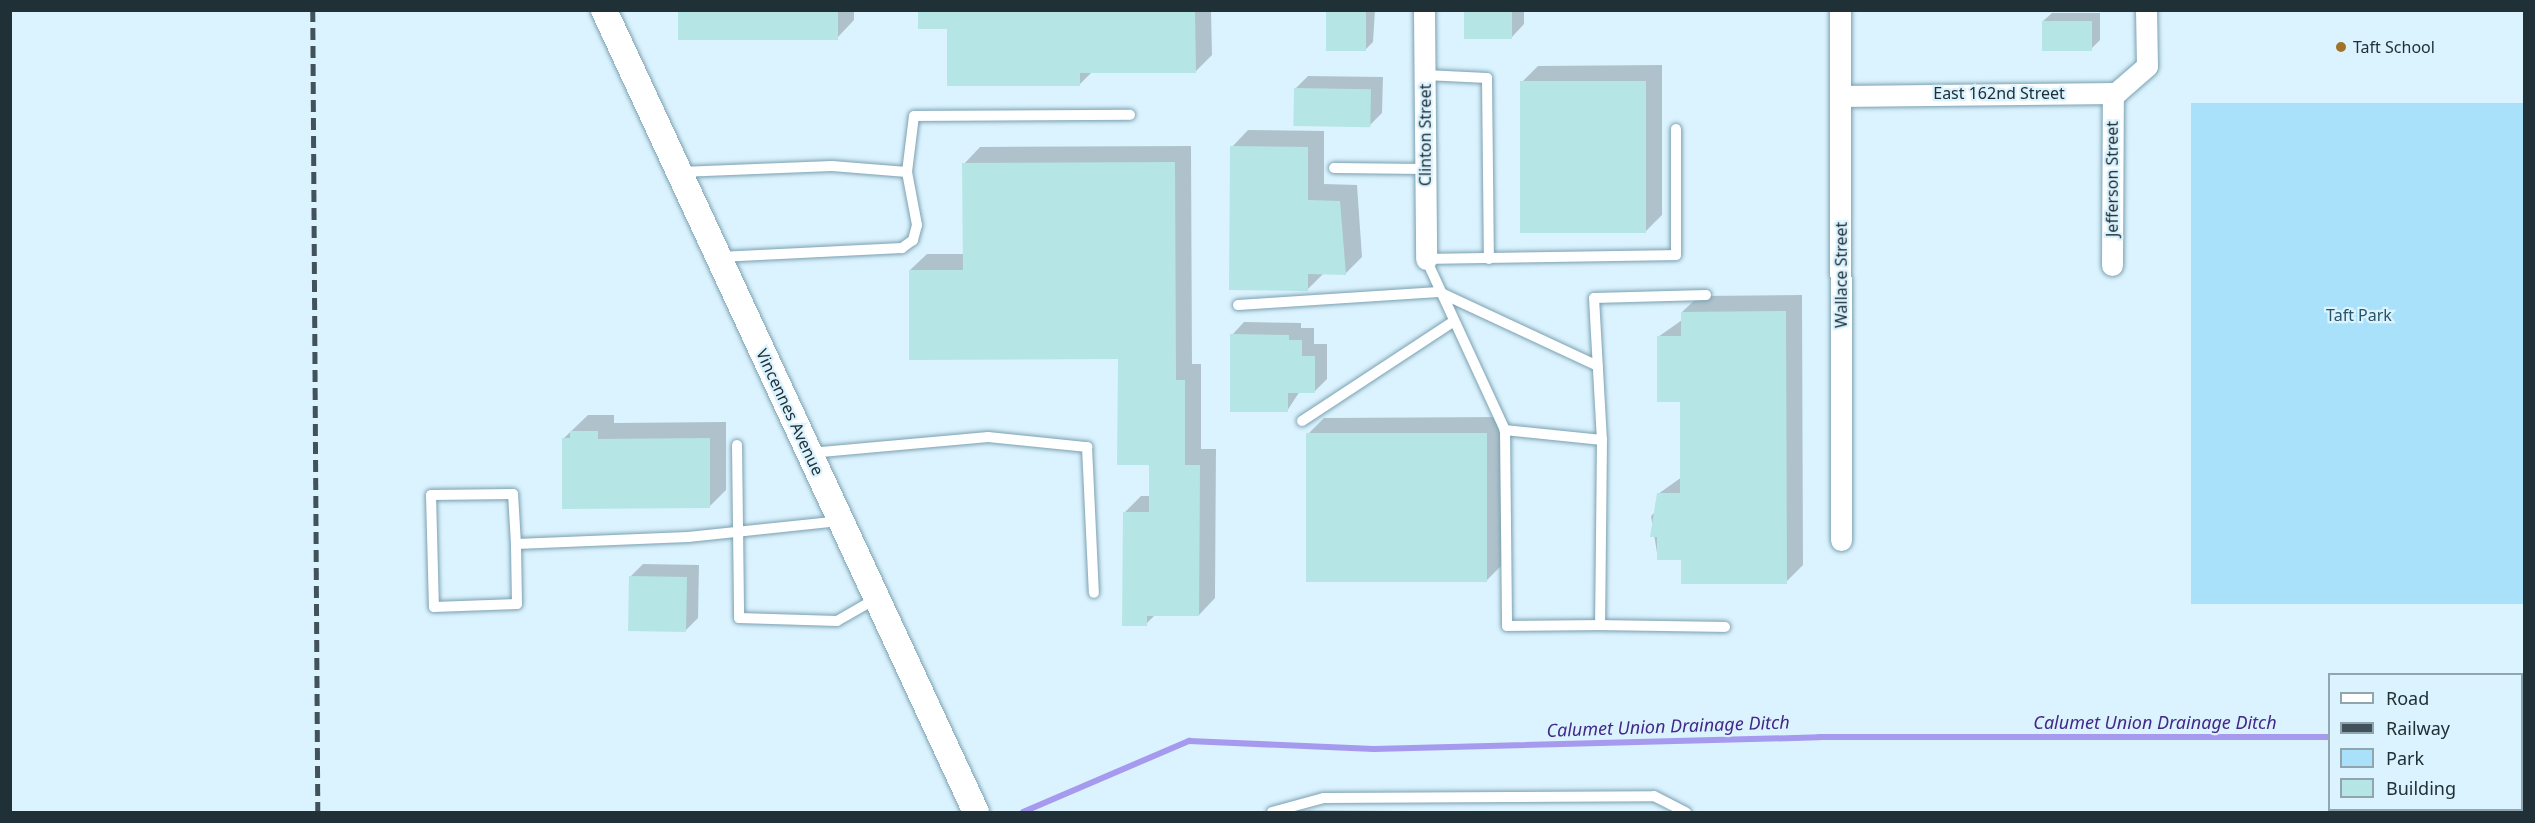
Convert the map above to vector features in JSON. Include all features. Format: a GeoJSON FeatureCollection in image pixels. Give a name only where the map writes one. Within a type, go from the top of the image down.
{"type":"FeatureCollection","features":[{"type":"Feature","properties":{"kind":"street","name":"Vincennes Avenue"},"geometry":{"type":"LineString","coordinates":[[604,10],[976,813]]}},
{"type":"Feature","properties":{"kind":"street","name":"Clinton Street"},"geometry":{"type":"LineString","coordinates":[[1424,10],[1426,259]]}},
{"type":"Feature","properties":{"kind":"street","name":"Wallace Street"},"geometry":{"type":"LineString","coordinates":[[1840,10],[1841,540]]}},
{"type":"Feature","properties":{"kind":"street"},"geometry":{"type":"LineString","coordinates":[[2113,93],[2147,66],[2146,10]]}},
{"type":"Feature","properties":{"kind":"street","name":"East 162nd Street"},"geometry":{"type":"LineString","coordinates":[[1840,96],[2113,93]]}},
{"type":"Feature","properties":{"kind":"street","name":"Jefferson Street"},"geometry":{"type":"LineString","coordinates":[[2112,265],[2113,93]]}},
{"type":"Feature","properties":{"kind":"lane"},"geometry":{"type":"LineString","coordinates":[[1425,75],[1487,78],[1489,259]]}},
{"type":"Feature","properties":{"kind":"lane"},"geometry":{"type":"LineString","coordinates":[[718,257],[902,248],[913,240],[917,225],[907,172],[914,116],[1130,116]]}},
{"type":"Feature","properties":{"kind":"lane"},"geometry":{"type":"LineString","coordinates":[[1676,129],[1676,255],[1426,259],[1451,323],[1505,430],[1507,626],[1725,627]]}},
{"type":"Feature","properties":{"kind":"lane"},"geometry":{"type":"LineString","coordinates":[[678,172],[832,166],[907,172]]}},
{"type":"Feature","properties":{"kind":"lane"},"geometry":{"type":"LineString","coordinates":[[1334,168],[1425,169]]}},
{"type":"Feature","properties":{"kind":"lane"},"geometry":{"type":"LineString","coordinates":[[1238,305],[1439,292],[1598,366]]}},
{"type":"Feature","properties":{"kind":"lane"},"geometry":{"type":"LineString","coordinates":[[1600,625],[1602,440],[1594,298],[1707,295]]}},
{"type":"Feature","properties":{"kind":"lane"},"geometry":{"type":"LineString","coordinates":[[1302,421],[1451,323]]}},
{"type":"Feature","properties":{"kind":"lane"},"geometry":{"type":"LineString","coordinates":[[1505,430],[1602,440]]}},
{"type":"Feature","properties":{"kind":"lane"},"geometry":{"type":"LineString","coordinates":[[809,453],[988,437],[1087,447],[1094,593]]}},
{"type":"Feature","properties":{"kind":"lane"},"geometry":{"type":"LineString","coordinates":[[738,445],[739,618],[837,621],[877,598]]}},
{"type":"Feature","properties":{"kind":"lane"},"geometry":{"type":"LineString","coordinates":[[513,494],[516,544],[517,604],[434,607],[431,495],[513,494]]}},
{"type":"Feature","properties":{"kind":"lane"},"geometry":{"type":"LineString","coordinates":[[516,544],[739,533],[840,521]]}},
{"type":"Feature","properties":{"kind":"lane"},"geometry":{"type":"LineString","coordinates":[[1272,813],[1324,798],[1654,796],[1686,813]]}},
{"type":"Feature","properties":{"kind":"green space","name":"Taft Park"},"geometry":{"type":"Polygon","coordinates":[[[2191,103],[2524,103],[2524,604],[2191,604],[2191,103]]]}},
{"type":"Feature","properties":{"kind":"building"},"geometry":{"type":"Polygon","coordinates":[[[678,10],[838,10],[838,40],[678,40],[678,10]]]}},
{"type":"Feature","properties":{"kind":"building"},"geometry":{"type":"Polygon","coordinates":[[[918,10],[1195,10],[1196,73],[1080,73],[1080,86],[947,86],[947,29],[918,29],[918,10]]]}},
{"type":"Feature","properties":{"kind":"building"},"geometry":{"type":"Polygon","coordinates":[[[1326,10],[1366,10],[1366,51],[1326,51],[1326,10]]]}},
{"type":"Feature","properties":{"kind":"building"},"geometry":{"type":"Polygon","coordinates":[[[1464,10],[1512,10],[1512,39],[1464,39],[1464,10]]]}},
{"type":"Feature","properties":{"kind":"building"},"geometry":{"type":"Polygon","coordinates":[[[2042,21],[2092,21],[2092,51],[2042,51],[2042,21]]]}},
{"type":"Feature","properties":{"kind":"building"},"geometry":{"type":"Polygon","coordinates":[[[1520,81],[1646,81],[1646,233],[1520,233],[1520,81]]]}},
{"type":"Feature","properties":{"kind":"building"},"geometry":{"type":"Polygon","coordinates":[[[1294,88],[1371,89],[1370,127],[1293,126],[1294,88]]]}},
{"type":"Feature","properties":{"kind":"building"},"geometry":{"type":"Polygon","coordinates":[[[1230,146],[1308,147],[1308,200],[1340,201],[1346,275],[1308,274],[1308,291],[1229,290],[1230,146]]]}},
{"type":"Feature","properties":{"kind":"building"},"geometry":{"type":"Polygon","coordinates":[[[1175,162],[1176,380],[1185,380],[1185,465],[1200,465],[1199,616],[1147,616],[1147,626],[1122,626],[1123,512],[1149,512],[1149,465],[1117,465],[1118,359],[909,360],[909,270],[963,270],[962,163],[1175,162]]]}},
{"type":"Feature","properties":{"kind":"building"},"geometry":{"type":"Polygon","coordinates":[[[1786,311],[1787,584],[1681,584],[1681,560],[1657,560],[1657,537],[1650,537],[1657,493],[1680,493],[1680,402],[1657,402],[1657,336],[1681,336],[1681,312],[1786,311]]]}},
{"type":"Feature","properties":{"kind":"building"},"geometry":{"type":"Polygon","coordinates":[[[1230,334],[1289,335],[1289,340],[1302,340],[1302,356],[1315,356],[1315,393],[1288,393],[1288,412],[1230,412],[1230,334]]]}},
{"type":"Feature","properties":{"kind":"building"},"geometry":{"type":"Polygon","coordinates":[[[570,431],[598,431],[598,439],[710,438],[710,508],[562,509],[562,438],[570,438],[570,431]]]}},
{"type":"Feature","properties":{"kind":"building"},"geometry":{"type":"Polygon","coordinates":[[[1306,433],[1487,433],[1487,582],[1306,582],[1306,433]]]}},
{"type":"Feature","properties":{"kind":"building"},"geometry":{"type":"Polygon","coordinates":[[[629,576],[687,577],[686,632],[628,631],[629,576]]]}},
{"type":"Feature","properties":{"kind":"waterway","name":"Calumet Union Drainage Ditch"},"geometry":{"type":"LineString","coordinates":[[1023,812],[1189,741],[1374,749],[1819,737],[2328,737]]}},
{"type":"Feature","properties":{"kind":"railway"},"geometry":{"type":"LineString","coordinates":[[313,10],[318,812]]}},
{"type":"Feature","properties":{"kind":"place","name":"Taft School"},"geometry":{"type":"Point","coordinates":[2341,47]}}]}
